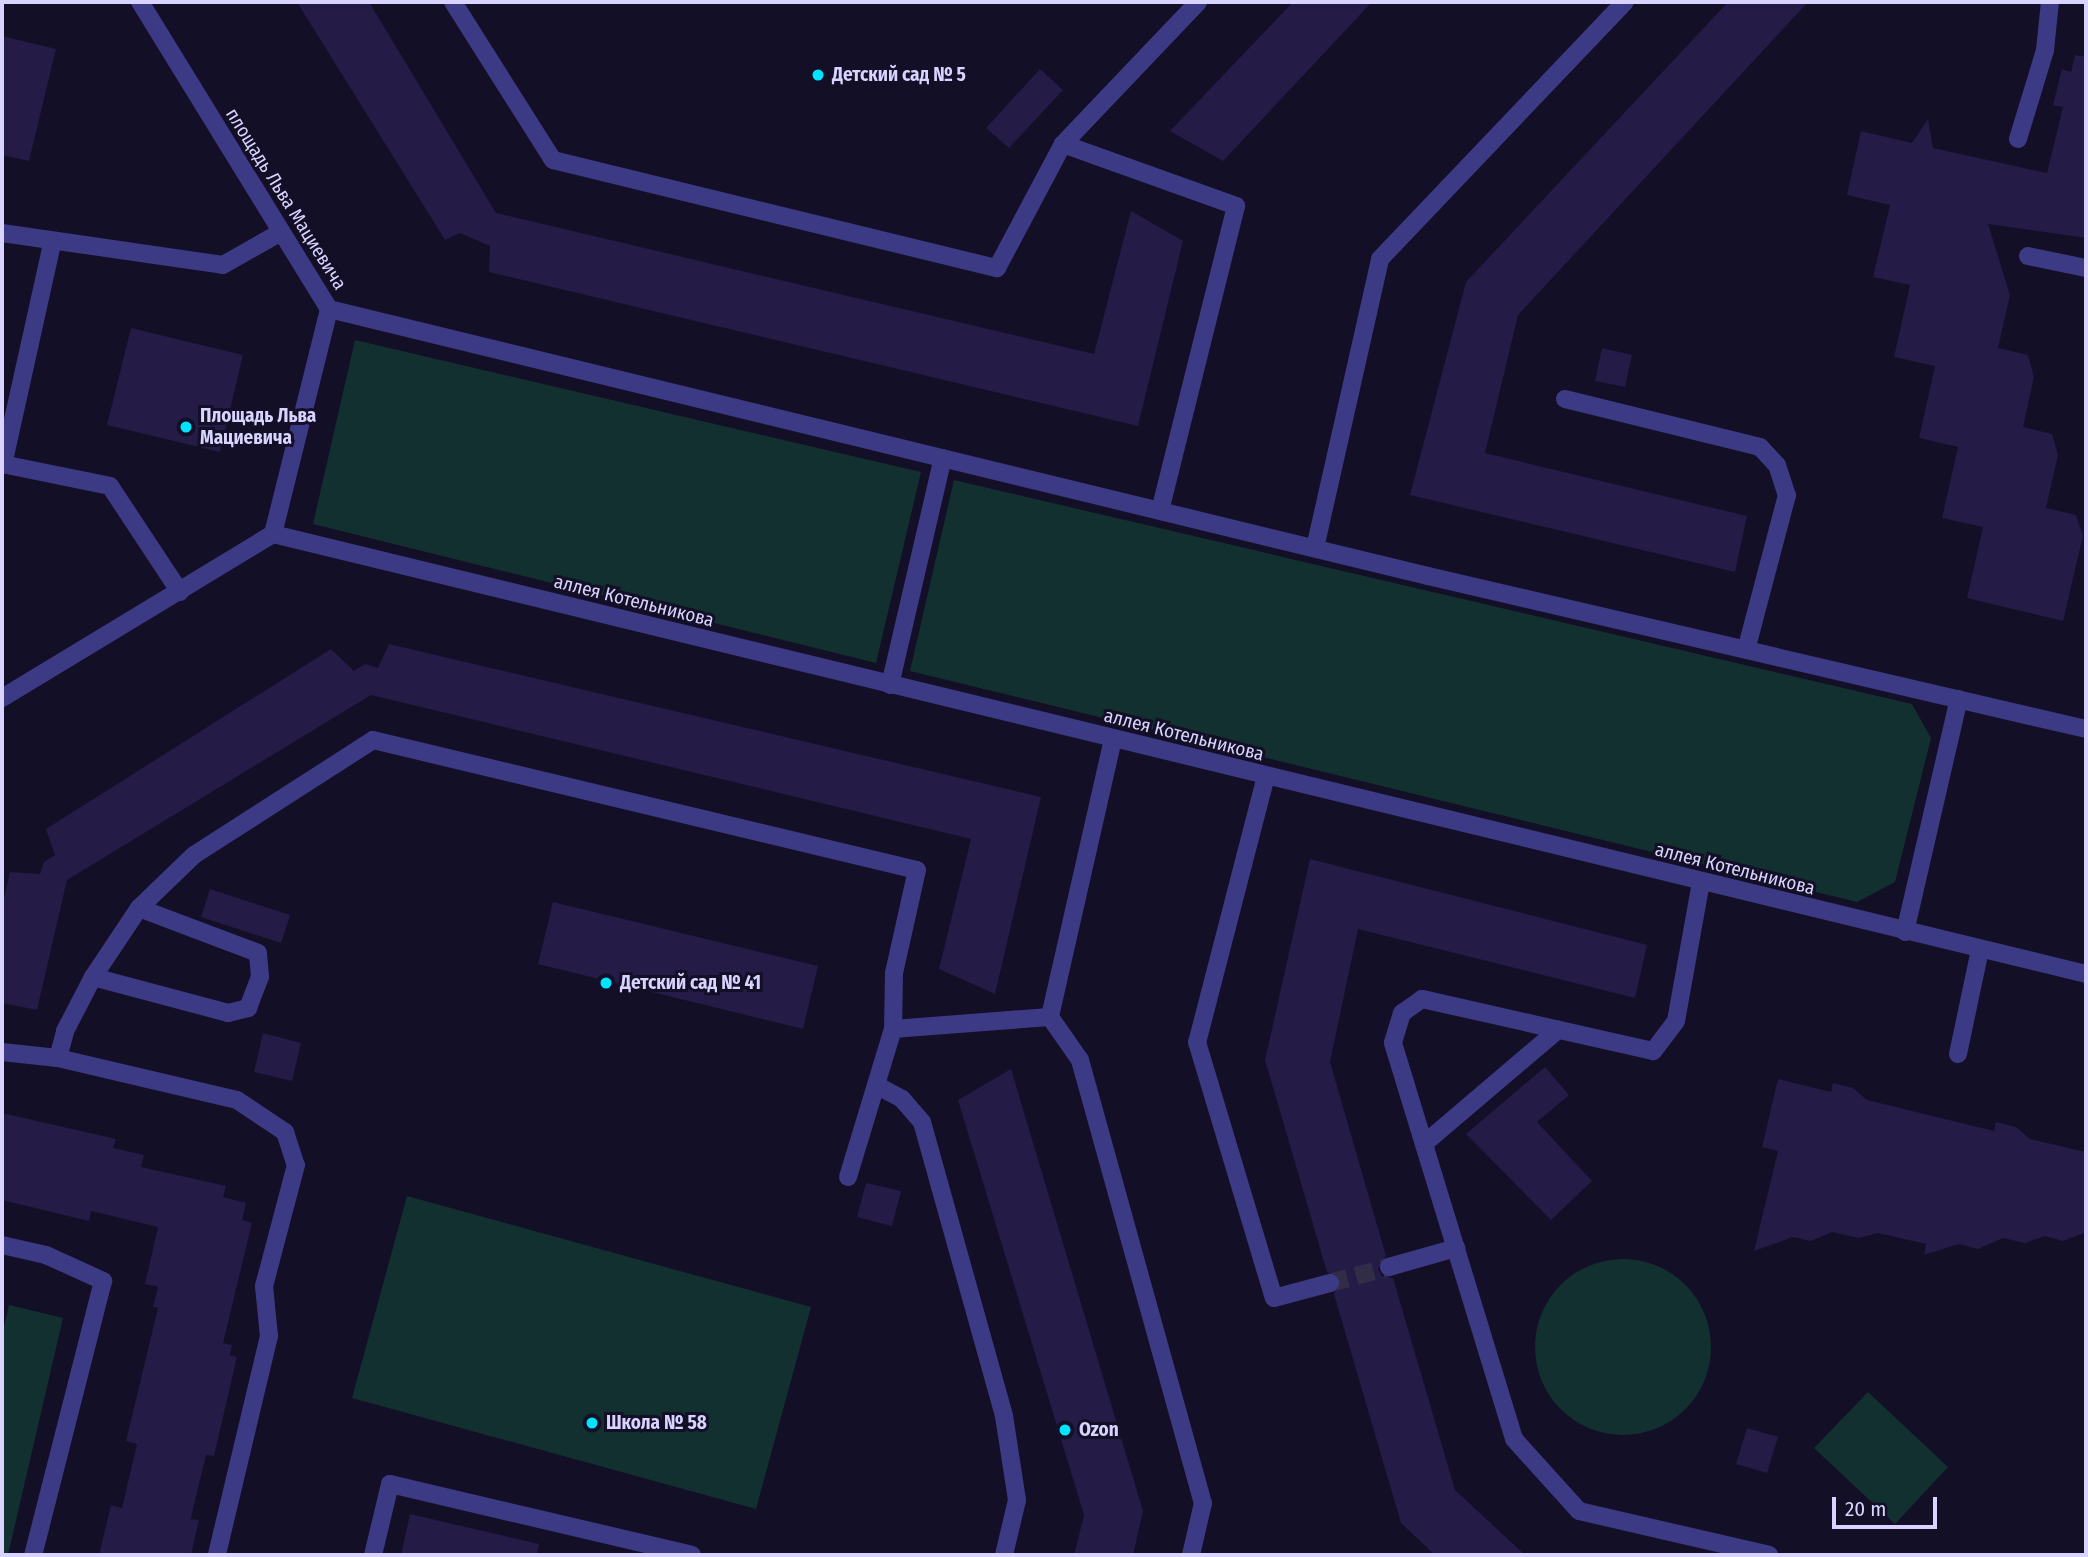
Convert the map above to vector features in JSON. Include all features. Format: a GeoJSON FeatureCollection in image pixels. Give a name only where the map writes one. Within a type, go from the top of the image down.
{"type":"FeatureCollection","features":[{"type":"Feature","properties":{"kind":"street","name":"площадь Льва Мациевича"},"geometry":{"type":"LineString","coordinates":[[140,2],[329,309],[273,534]]}},
{"type":"Feature","properties":{"kind":"street"},"geometry":{"type":"LineString","coordinates":[[453,2],[553,160],[997,268],[1063,144],[1198,2]]}},
{"type":"Feature","properties":{"kind":"street"},"geometry":{"type":"LineString","coordinates":[[1315,548],[1380,259],[1625,2]]}},
{"type":"Feature","properties":{"kind":"street"},"geometry":{"type":"LineString","coordinates":[[2018,139],[2045,50],[2050,2]]}},
{"type":"Feature","properties":{"kind":"street"},"geometry":{"type":"LineString","coordinates":[[1063,144],[1236,205],[1160,510]]}},
{"type":"Feature","properties":{"kind":"street"},"geometry":{"type":"LineString","coordinates":[[2,233],[52,244],[223,265],[281,232]]}},
{"type":"Feature","properties":{"kind":"street"},"geometry":{"type":"LineString","coordinates":[[52,244],[3,465],[110,486],[180,592]]}},
{"type":"Feature","properties":{"kind":"street"},"geometry":{"type":"LineString","coordinates":[[2028,256],[2086,268]]}},
{"type":"Feature","properties":{"kind":"street"},"geometry":{"type":"LineString","coordinates":[[329,309],[1315,548],[2086,729]]}},
{"type":"Feature","properties":{"kind":"street"},"geometry":{"type":"LineString","coordinates":[[1565,399],[1760,447],[1777,465],[1787,495],[1746,650]]}},
{"type":"Feature","properties":{"kind":"street"},"geometry":{"type":"LineString","coordinates":[[890,685],[943,458]]}},
{"type":"Feature","properties":{"kind":"street"},"geometry":{"type":"LineString","coordinates":[[2,698],[273,534]]}},
{"type":"Feature","properties":{"kind":"street","name":"аллея Котельникова"},"geometry":{"type":"LineString","coordinates":[[273,534],[2086,974]]}},
{"type":"Feature","properties":{"kind":"street"},"geometry":{"type":"LineString","coordinates":[[1905,932],[1959,699]]}},
{"type":"Feature","properties":{"kind":"street"},"geometry":{"type":"LineString","coordinates":[[1113,739],[1050,1017],[1080,1060],[1203,1503],[1191,1555]]}},
{"type":"Feature","properties":{"kind":"street"},"geometry":{"type":"LineString","coordinates":[[58,1058],[65,1031],[93,977],[139,908],[194,855],[373,740],[918,870],[894,972],[893,1029],[848,1177]]}},
{"type":"Feature","properties":{"kind":"street"},"geometry":{"type":"LineString","coordinates":[[1266,776],[1197,1042],[1274,1298],[1330,1283]]}},
{"type":"Feature","properties":{"kind":"street"},"geometry":{"type":"LineString","coordinates":[[1701,882],[1676,1021],[1653,1051],[1422,999],[1402,1013],[1393,1043],[1514,1439],[1579,1511],[1769,1555]]}},
{"type":"Feature","properties":{"kind":"street"},"geometry":{"type":"LineString","coordinates":[[93,977],[228,1013],[248,1008],[260,977],[258,953],[139,908]]}},
{"type":"Feature","properties":{"kind":"street"},"geometry":{"type":"LineString","coordinates":[[1958,1054],[1980,950]]}},
{"type":"Feature","properties":{"kind":"street"},"geometry":{"type":"LineString","coordinates":[[893,1029],[1050,1017]]}},
{"type":"Feature","properties":{"kind":"street"},"geometry":{"type":"LineString","coordinates":[[1425,1143],[1558,1030]]}},
{"type":"Feature","properties":{"kind":"street"},"geometry":{"type":"LineString","coordinates":[[2,1052],[58,1058],[237,1100],[285,1132],[296,1165],[264,1286],[269,1336],[217,1555]]}},
{"type":"Feature","properties":{"kind":"street"},"geometry":{"type":"LineString","coordinates":[[876,1085],[902,1099],[922,1122],[1004,1416],[1017,1500],[1004,1555]]}},
{"type":"Feature","properties":{"kind":"street"},"geometry":{"type":"LineString","coordinates":[[2,1245],[46,1255],[103,1281],[33,1555]]}},
{"type":"Feature","properties":{"kind":"street"},"geometry":{"type":"LineString","coordinates":[[1389,1267],[1456,1248]]}},
{"type":"Feature","properties":{"kind":"street"},"geometry":{"type":"LineString","coordinates":[[373,1555],[390,1484],[692,1555]]}},
{"type":"Feature","properties":{"kind":"green space"},"geometry":{"type":"Polygon","coordinates":[[[355,340],[921,472],[876,663],[313,524],[355,340]]]}},
{"type":"Feature","properties":{"kind":"green space"},"geometry":{"type":"Polygon","coordinates":[[[954,480],[1912,704],[1931,738],[1895,882],[1857,902],[910,671],[954,480]]]}},
{"type":"Feature","properties":{"kind":"green space"},"geometry":{"type":"Polygon","coordinates":[[[407,1196],[811,1307],[756,1509],[352,1398],[407,1196]]]}},
{"type":"Feature","properties":{"kind":"green space"},"geometry":{"type":"Polygon","coordinates":[[[1623,1259],[1657,1266],[1685,1285],[1704,1313],[1711,1347],[1704,1381],[1685,1409],[1657,1428],[1623,1435],[1589,1428],[1561,1409],[1542,1381],[1535,1347],[1542,1313],[1561,1285],[1589,1266],[1623,1259]]]}},
{"type":"Feature","properties":{"kind":"green space"},"geometry":{"type":"Polygon","coordinates":[[[9,1305],[63,1318],[8,1555],[2,1555],[2,1334],[9,1305]]]}},
{"type":"Feature","properties":{"kind":"green space"},"geometry":{"type":"Polygon","coordinates":[[[1868,1392],[1948,1467],[1895,1524],[1814,1448],[1868,1392]]]}},
{"type":"Feature","properties":{"kind":"building"},"geometry":{"type":"Polygon","coordinates":[[[297,2],[369,2],[496,213],[1094,354],[1131,211],[1183,241],[1138,426],[489,272],[490,246],[460,233],[445,240],[297,2]]]}},
{"type":"Feature","properties":{"kind":"building"},"geometry":{"type":"Polygon","coordinates":[[[1293,2],[1372,2],[1223,161],[1170,131],[1293,2]]]}},
{"type":"Feature","properties":{"kind":"building"},"geometry":{"type":"Polygon","coordinates":[[[1728,2],[1808,2],[1518,315],[1485,453],[1747,516],[1735,572],[1410,495],[1466,282],[1728,2]]]}},
{"type":"Feature","properties":{"kind":"building"},"geometry":{"type":"Polygon","coordinates":[[[2,36],[56,49],[29,161],[2,155],[2,36]]]}},
{"type":"Feature","properties":{"kind":"building"},"geometry":{"type":"Polygon","coordinates":[[[2075,55],[2086,57],[2086,238],[1988,224],[2010,295],[1998,348],[2028,355],[2034,377],[2023,427],[2052,434],[2058,455],[2046,508],[2076,515],[2083,536],[2063,621],[1967,598],[1983,527],[1942,518],[1958,447],[1919,438],[1935,366],[1894,357],[1910,285],[1873,277],[1890,205],[1847,195],[1861,131],[1912,143],[1928,119],[1933,148],[2047,173],[2063,107],[2053,105],[2062,69],[2071,72],[2075,55]]]}},
{"type":"Feature","properties":{"kind":"building"},"geometry":{"type":"Polygon","coordinates":[[[1040,69],[1063,90],[1009,148],[986,128],[1040,69]]]}},
{"type":"Feature","properties":{"kind":"building"},"geometry":{"type":"Polygon","coordinates":[[[131,328],[243,355],[220,452],[107,425],[131,328]]]}},
{"type":"Feature","properties":{"kind":"building"},"geometry":{"type":"Polygon","coordinates":[[[1602,348],[1632,355],[1625,387],[1595,381],[1602,348]]]}},
{"type":"Feature","properties":{"kind":"building"},"geometry":{"type":"Polygon","coordinates":[[[389,644],[1041,797],[995,994],[939,969],[971,839],[371,695],[67,880],[37,1010],[2,1003],[2,907],[10,872],[40,874],[44,862],[55,855],[46,829],[331,649],[354,671],[365,664],[378,668],[389,644]]]}},
{"type":"Feature","properties":{"kind":"building"},"geometry":{"type":"Polygon","coordinates":[[[1310,859],[1647,945],[1635,998],[1358,929],[1330,1062],[1386,1256],[1378,1269],[1382,1276],[1393,1278],[1455,1490],[1525,1555],[1435,1555],[1401,1523],[1334,1294],[1341,1279],[1327,1272],[1265,1060],[1310,859]]]}},
{"type":"Feature","properties":{"kind":"building"},"geometry":{"type":"Polygon","coordinates":[[[210,889],[290,915],[281,943],[201,917],[210,889]]]}},
{"type":"Feature","properties":{"kind":"building"},"geometry":{"type":"Polygon","coordinates":[[[553,902],[818,966],[803,1029],[538,964],[553,902]]]}},
{"type":"Feature","properties":{"kind":"building"},"geometry":{"type":"Polygon","coordinates":[[[263,1033],[301,1043],[292,1081],[254,1072],[263,1033]]]}},
{"type":"Feature","properties":{"kind":"building"},"geometry":{"type":"Polygon","coordinates":[[[1545,1067],[1569,1095],[1537,1122],[1592,1181],[1551,1220],[1466,1134],[1545,1067]]]}},
{"type":"Feature","properties":{"kind":"building"},"geometry":{"type":"Polygon","coordinates":[[[1011,1069],[1143,1511],[1133,1555],[1074,1555],[1084,1515],[958,1100],[1011,1069]]]}},
{"type":"Feature","properties":{"kind":"building"},"geometry":{"type":"Polygon","coordinates":[[[1778,1079],[1831,1092],[1833,1083],[1853,1088],[1867,1100],[1994,1131],[1996,1122],[2016,1127],[2030,1139],[2086,1152],[2086,1232],[2063,1241],[2045,1236],[2025,1243],[2003,1238],[1978,1249],[1959,1244],[1924,1255],[1926,1244],[1878,1233],[1859,1238],[1832,1232],[1811,1241],[1793,1237],[1754,1251],[1778,1151],[1762,1147],[1778,1079]]]}},
{"type":"Feature","properties":{"kind":"building"},"geometry":{"type":"Polygon","coordinates":[[[2,1113],[116,1139],[113,1148],[144,1155],[141,1167],[226,1186],[223,1197],[246,1203],[242,1220],[252,1223],[223,1343],[232,1345],[230,1355],[237,1357],[214,1456],[206,1455],[193,1509],[191,1519],[199,1520],[191,1555],[99,1555],[111,1505],[122,1508],[137,1444],[126,1441],[158,1308],[153,1307],[158,1287],[145,1284],[158,1227],[91,1211],[89,1221],[2,1200],[2,1113]]]}},
{"type":"Feature","properties":{"kind":"building"},"geometry":{"type":"Polygon","coordinates":[[[866,1183],[901,1191],[892,1226],[857,1217],[866,1183]]]}},
{"type":"Feature","properties":{"kind":"building"},"geometry":{"type":"Polygon","coordinates":[[[1747,1428],[1778,1437],[1767,1473],[1736,1464],[1747,1428]]]}},
{"type":"Feature","properties":{"kind":"building"},"geometry":{"type":"Polygon","coordinates":[[[410,1514],[539,1544],[537,1555],[401,1555],[410,1514]]]}},
{"type":"Feature","properties":{"kind":"tunnel"},"geometry":{"type":"LineString","coordinates":[[1330,1283],[1389,1267]]}},
{"type":"Feature","properties":{"kind":"place","name":"Детский сад № 5"},"geometry":{"type":"Point","coordinates":[818,75]}},
{"type":"Feature","properties":{"kind":"place","name":"Площадь Льва Мациевича"},"geometry":{"type":"Point","coordinates":[186,427]}},
{"type":"Feature","properties":{"kind":"place","name":"Детский сад № 41"},"geometry":{"type":"Point","coordinates":[606,983]}},
{"type":"Feature","properties":{"kind":"place","name":"Школа № 58"},"geometry":{"type":"Point","coordinates":[592,1423]}},
{"type":"Feature","properties":{"kind":"place","name":"Ozon"},"geometry":{"type":"Point","coordinates":[1065,1430]}}]}
